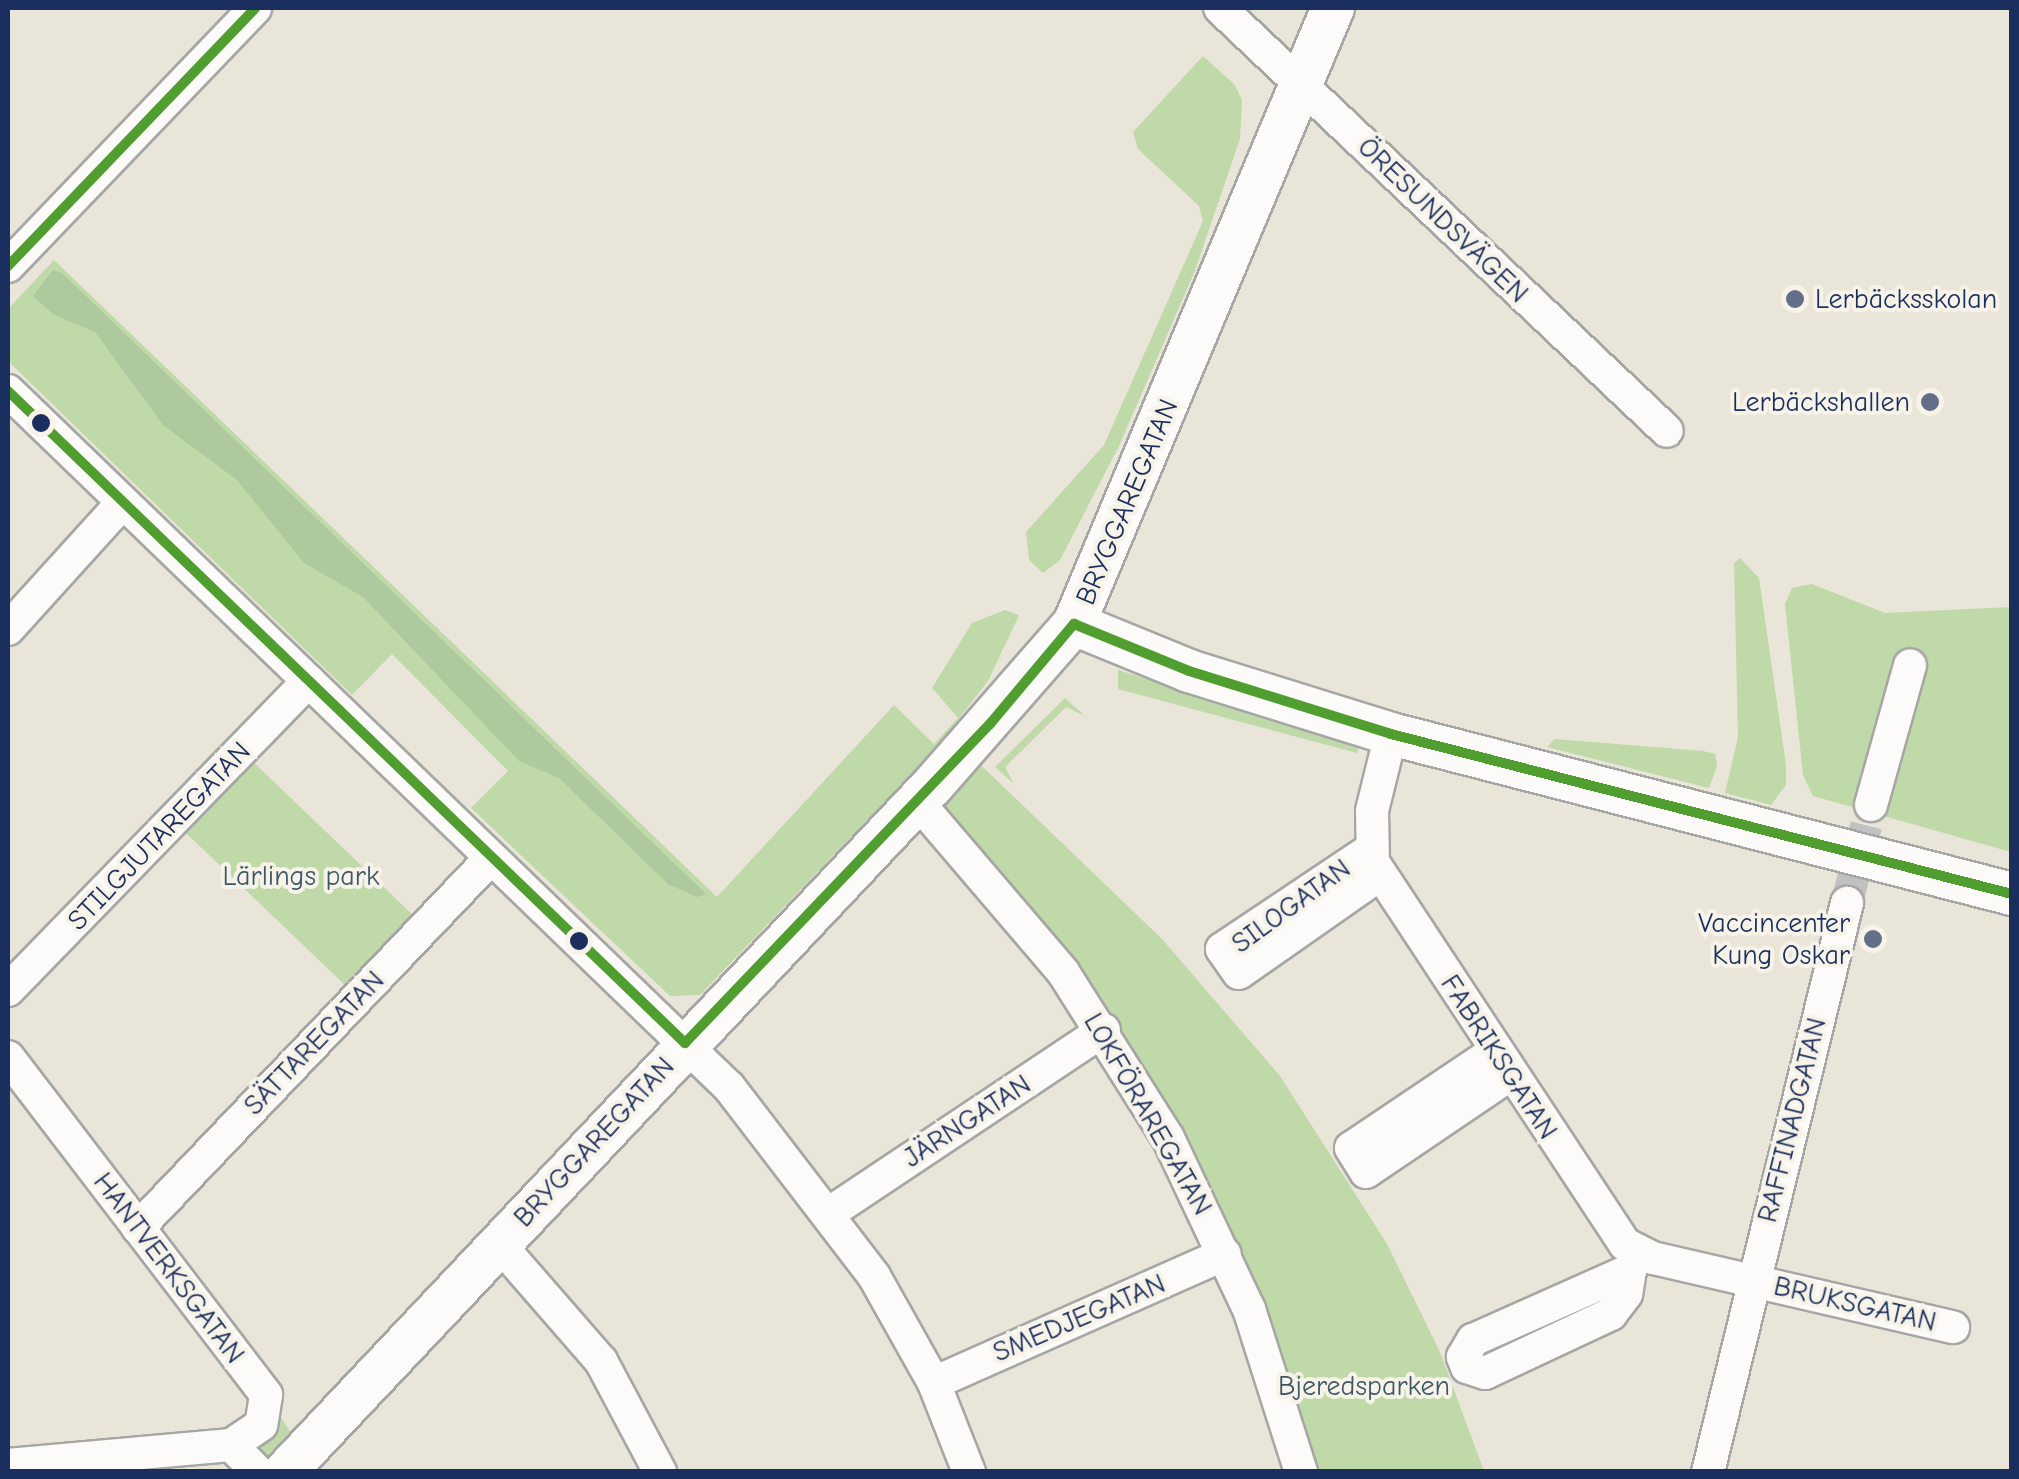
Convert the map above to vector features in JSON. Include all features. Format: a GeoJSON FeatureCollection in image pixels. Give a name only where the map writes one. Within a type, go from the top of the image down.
{"type":"FeatureCollection","features":[{"type":"Feature","properties":{"kind":"main road","name":"BRYGGAREGATAN"},"geometry":{"type":"LineString","coordinates":[[286,1468],[917,801],[1074,624],[1333,8]]}},
{"type":"Feature","properties":{"kind":"main road"},"geometry":{"type":"LineString","coordinates":[[1074,624],[1189,671],[1391,734],[2012,894]]}},
{"type":"Feature","properties":{"kind":"street"},"geometry":{"type":"LineString","coordinates":[[8,266],[255,8]]}},
{"type":"Feature","properties":{"kind":"street","name":"ÖRESUNDSVÄGEN"},"geometry":{"type":"LineString","coordinates":[[1220,8],[1667,431]]}},
{"type":"Feature","properties":{"kind":"street"},"geometry":{"type":"LineString","coordinates":[[8,390],[685,1043],[830,1212],[934,1383],[968,1472]]}},
{"type":"Feature","properties":{"kind":"street"},"geometry":{"type":"LineString","coordinates":[[8,629],[123,502]]}},
{"type":"Feature","properties":{"kind":"street"},"geometry":{"type":"LineString","coordinates":[[1871,805],[1910,666]]}},
{"type":"Feature","properties":{"kind":"street","name":"STILGJUTAREGATAN"},"geometry":{"type":"LineString","coordinates":[[8,990],[308,681]]}},
{"type":"Feature","properties":{"kind":"street","name":"FABRIKSGATAN"},"geometry":{"type":"LineString","coordinates":[[1391,734],[1375,863],[1634,1262]]}},
{"type":"Feature","properties":{"kind":"street","name":"LOKFÖRAREGATAN"},"geometry":{"type":"LineString","coordinates":[[917,801],[1008,903],[1104,1030],[1168,1138],[1225,1254],[1272,1371],[1301,1472]]}},
{"type":"Feature","properties":{"kind":"street","name":"SÄTTAREGATAN"},"geometry":{"type":"LineString","coordinates":[[138,1228],[491,858]]}},
{"type":"Feature","properties":{"kind":"street","name":"RAFFINADGATAN"},"geometry":{"type":"LineString","coordinates":[[1708,1472],[1847,903]]}},
{"type":"Feature","properties":{"kind":"street","name":"JÄRNGATAN"},"geometry":{"type":"LineString","coordinates":[[830,1212],[1104,1030]]}},
{"type":"Feature","properties":{"kind":"street","name":"HANTVERKSGATAN"},"geometry":{"type":"LineString","coordinates":[[8,1057],[266,1395],[260,1425],[231,1445]]}},
{"type":"Feature","properties":{"kind":"street"},"geometry":{"type":"LineString","coordinates":[[500,1245],[600,1361],[660,1472]]}},
{"type":"Feature","properties":{"kind":"street","name":"SMEDJEGATAN"},"geometry":{"type":"LineString","coordinates":[[934,1383],[1225,1254]]}},
{"type":"Feature","properties":{"kind":"street"},"geometry":{"type":"LineString","coordinates":[[1634,1262],[1626,1294],[1611,1314],[1485,1372],[1467,1366],[1463,1357],[1473,1340],[1634,1262],[1756,1281]]}},
{"type":"Feature","properties":{"kind":"street","name":"BRUKSGATAN"},"geometry":{"type":"LineString","coordinates":[[1756,1281],[1953,1327]]}},
{"type":"Feature","properties":{"kind":"street"},"geometry":{"type":"LineString","coordinates":[[8,1465],[231,1445],[286,1468]]}},
{"type":"Feature","properties":{"kind":"green space"},"geometry":{"type":"Polygon","coordinates":[[[1203,56],[1235,85],[1242,100],[1240,139],[1194,273],[1119,446],[1060,560],[1043,573],[1029,560],[1026,532],[1104,445],[1203,221],[1199,206],[1138,149],[1133,132],[1203,56]]]}},
{"type":"Feature","properties":{"kind":"green space"},"geometry":{"type":"Polygon","coordinates":[[[54,260],[717,897],[894,705],[934,744],[958,718],[932,688],[972,623],[1005,610],[1019,615],[988,681],[934,750],[700,995],[670,996],[471,808],[508,771],[392,654],[352,695],[8,361],[8,309],[54,260]]]}},
{"type":"Feature","properties":{"kind":"green space"},"geometry":{"type":"Polygon","coordinates":[[[53,270],[62,273],[706,894],[697,897],[668,884],[559,778],[519,761],[363,597],[304,563],[237,480],[163,425],[95,332],[54,315],[33,296],[53,270]]]}},
{"type":"Feature","properties":{"kind":"green space"},"geometry":{"type":"Polygon","coordinates":[[[1740,558],[1759,578],[1786,765],[1786,785],[1771,805],[1725,793],[1738,737],[1734,563],[1740,558]]]}},
{"type":"Feature","properties":{"kind":"green space"},"geometry":{"type":"Polygon","coordinates":[[[1812,584],[1885,613],[2011,607],[2011,852],[1813,796],[1803,775],[1785,604],[1792,588],[1812,584]]]}},
{"type":"Feature","properties":{"kind":"green space"},"geometry":{"type":"Polygon","coordinates":[[[1118,670],[1359,746],[1357,753],[1118,689],[1118,670]]]}},
{"type":"Feature","properties":{"kind":"green space"},"geometry":{"type":"Polygon","coordinates":[[[1065,698],[1085,716],[1066,707],[1005,767],[1014,784],[995,767],[1065,698]]]}},
{"type":"Feature","properties":{"kind":"green space"},"geometry":{"type":"Polygon","coordinates":[[[1555,739],[1703,751],[1715,754],[1717,766],[1709,788],[1547,747],[1555,739]]]}},
{"type":"Feature","properties":{"kind":"green space","name":"Bjeredsparken"},"geometry":{"type":"Polygon","coordinates":[[[958,758],[983,767],[1162,939],[1280,1076],[1387,1244],[1440,1352],[1484,1471],[1301,1471],[1168,1138],[917,801],[958,758]]]}},
{"type":"Feature","properties":{"kind":"green space","name":"Lärlings park"},"geometry":{"type":"Polygon","coordinates":[[[251,760],[416,918],[348,988],[183,830],[251,760]]]}},
{"type":"Feature","properties":{"kind":"green space"},"geometry":{"type":"Polygon","coordinates":[[[266,1395],[301,1448],[258,1472],[247,1439],[266,1395]]]}},
{"type":"Feature","properties":{"kind":"tunnel"},"geometry":{"type":"LineString","coordinates":[[1847,903],[1871,805]]}},
{"type":"Feature","properties":{"kind":"transit line"},"geometry":{"type":"LineString","coordinates":[[8,266],[255,8]]}},
{"type":"Feature","properties":{"kind":"transit line"},"geometry":{"type":"LineString","coordinates":[[8,391],[685,1043]]}},
{"type":"Feature","properties":{"kind":"transit line"},"geometry":{"type":"LineString","coordinates":[[1074,624],[1189,671],[1391,734],[2012,894]]}},
{"type":"Feature","properties":{"kind":"transit line"},"geometry":{"type":"LineString","coordinates":[[685,1043],[990,724],[1074,624]]}},
{"type":"Feature","properties":{"kind":"place","name":"Lerbäcksskolan"},"geometry":{"type":"Point","coordinates":[1795,299]}},
{"type":"Feature","properties":{"kind":"place","name":"Lerbäckshallen"},"geometry":{"type":"Point","coordinates":[1930,402]}},
{"type":"Feature","properties":{"kind":"place","name":"Vaccincenter Kung Oskar"},"geometry":{"type":"Point","coordinates":[1873,939]}}]}
